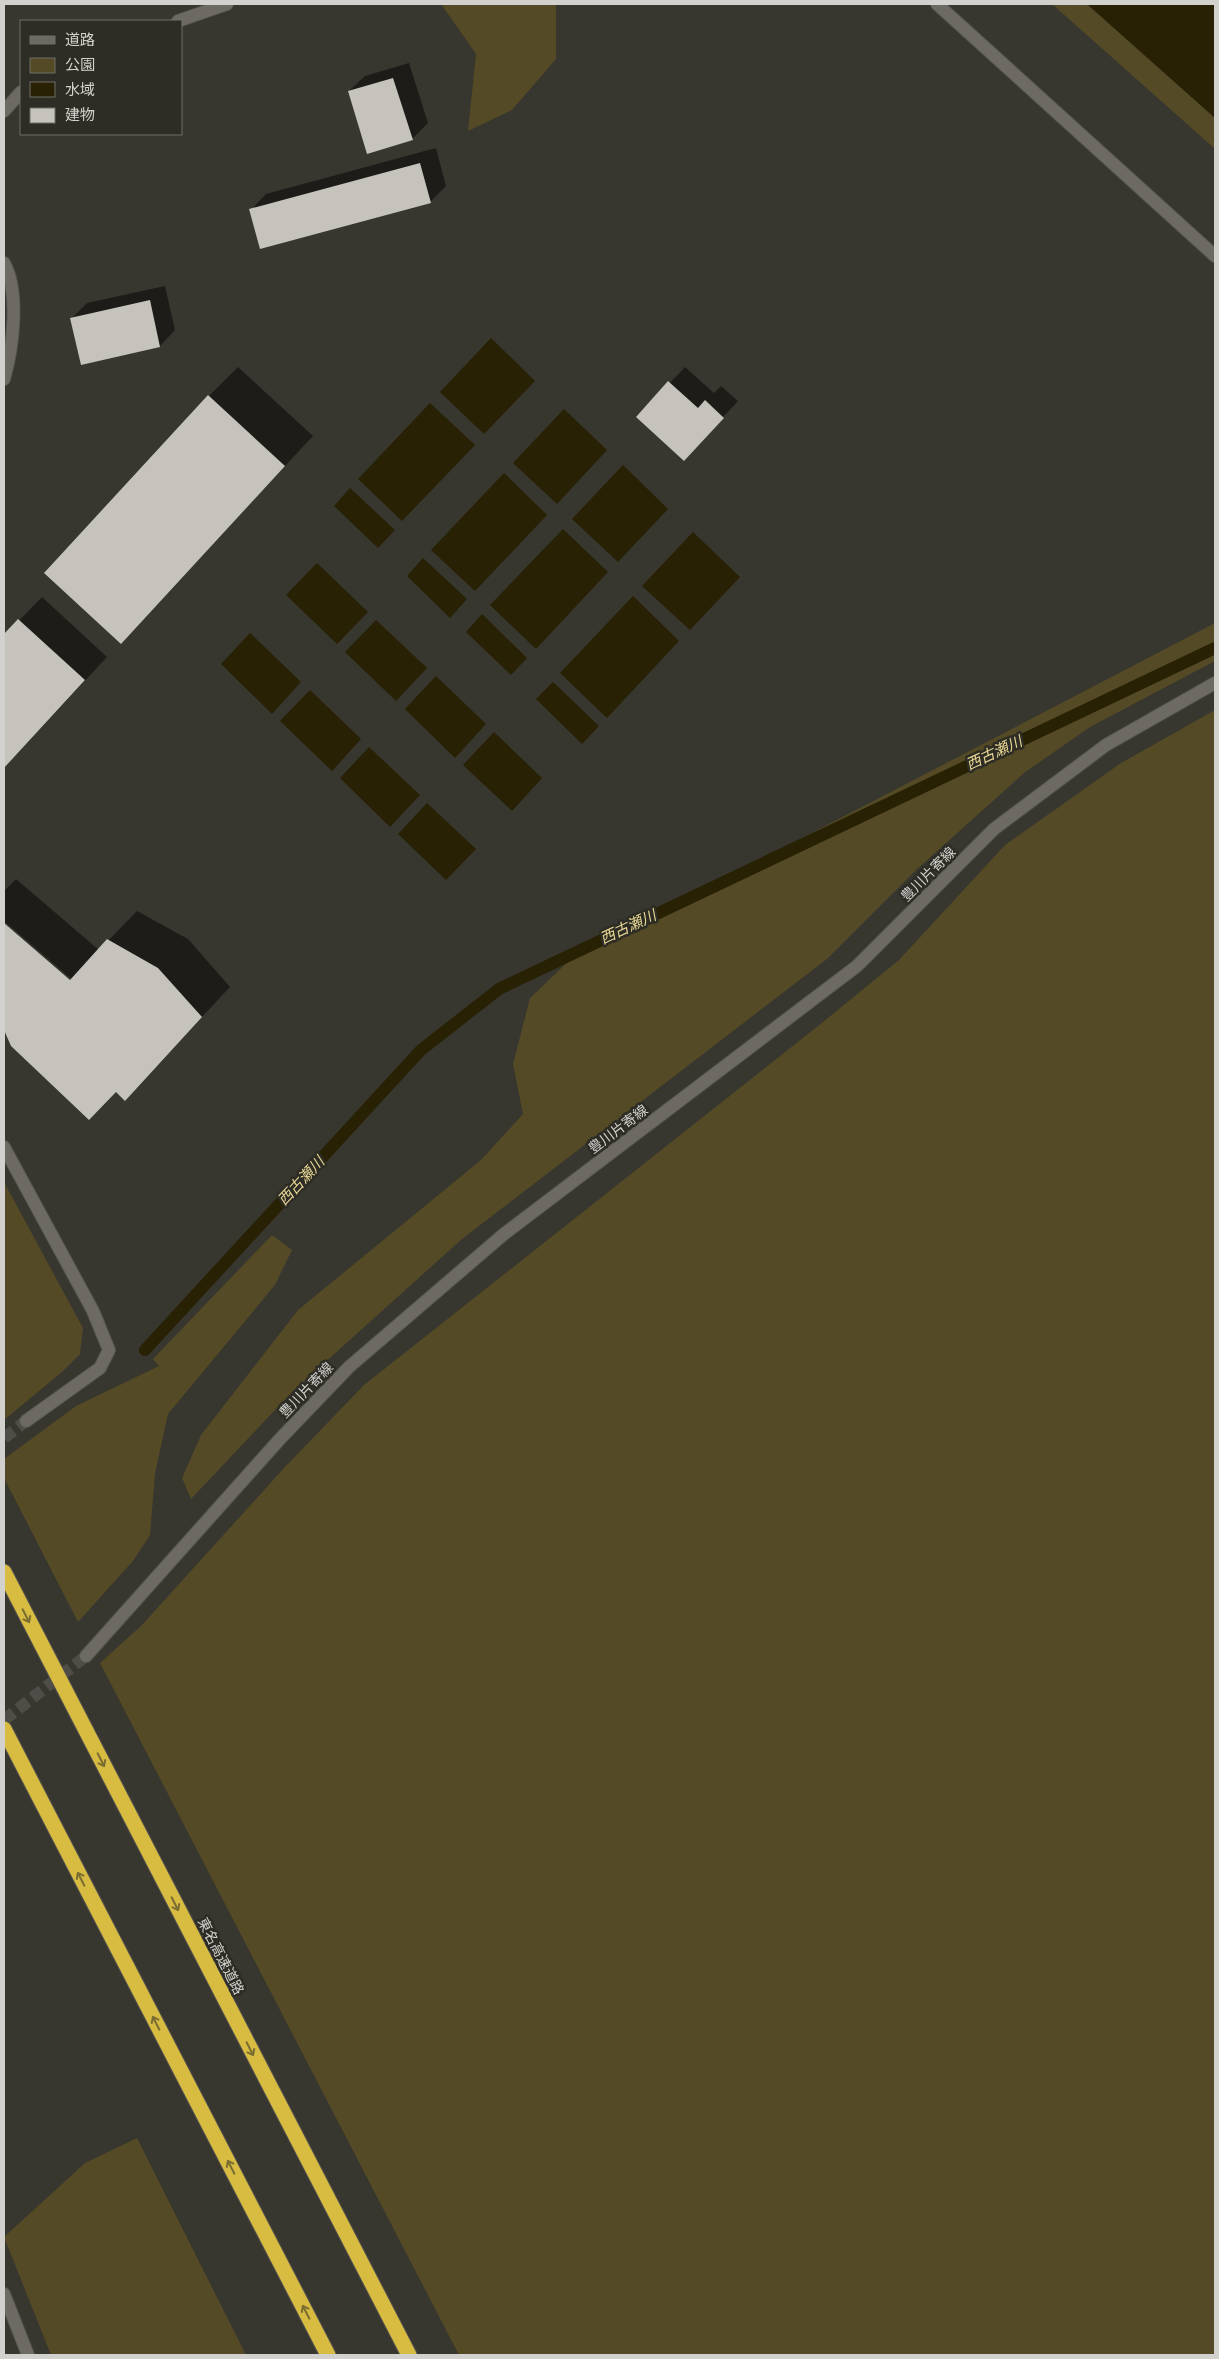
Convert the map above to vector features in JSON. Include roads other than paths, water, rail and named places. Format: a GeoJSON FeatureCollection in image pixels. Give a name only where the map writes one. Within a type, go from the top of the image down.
{"type":"FeatureCollection","features":[{"type":"Feature","properties":{"kind":"highway","name":"東名高速道路"},"geometry":{"type":"LineString","coordinates":[[4,1572],[409,2355]]}},
{"type":"Feature","properties":{"kind":"highway"},"geometry":{"type":"LineString","coordinates":[[4,1729],[328,2355]]}},
{"type":"Feature","properties":{"kind":"main road"},"geometry":{"type":"LineString","coordinates":[[181,20],[227,4]]}},
{"type":"Feature","properties":{"kind":"main road"},"geometry":{"type":"LineString","coordinates":[[937,4],[1215,256]]}},
{"type":"Feature","properties":{"kind":"main road"},"geometry":{"type":"LineString","coordinates":[[4,110],[20,93]]}},
{"type":"Feature","properties":{"kind":"main road"},"geometry":{"type":"LineString","coordinates":[[4,263],[8,270],[13,296],[12,335],[4,378]]}},
{"type":"Feature","properties":{"kind":"main road","name":"豊川片寄線"},"geometry":{"type":"LineString","coordinates":[[86,1656],[272,1447],[356,1360],[504,1234],[858,966],[994,829],[1106,745],[1215,683]]}},
{"type":"Feature","properties":{"kind":"main road"},"geometry":{"type":"LineString","coordinates":[[4,1147],[93,1311],[109,1350],[100,1368],[26,1422]]}},
{"type":"Feature","properties":{"kind":"main road"},"geometry":{"type":"LineString","coordinates":[[4,2294],[28,2355]]}},
{"type":"Feature","properties":{"kind":"water"},"geometry":{"type":"Polygon","coordinates":[[[1087,4],[1215,4],[1215,118],[1087,4]]]}},
{"type":"Feature","properties":{"kind":"water"},"geometry":{"type":"Polygon","coordinates":[[[491,338],[535,381],[484,434],[440,392],[491,338]]]}},
{"type":"Feature","properties":{"kind":"water"},"geometry":{"type":"Polygon","coordinates":[[[430,403],[475,445],[402,521],[358,479],[430,403]]]}},
{"type":"Feature","properties":{"kind":"water"},"geometry":{"type":"Polygon","coordinates":[[[564,409],[607,450],[557,504],[513,463],[564,409]]]}},
{"type":"Feature","properties":{"kind":"water"},"geometry":{"type":"Polygon","coordinates":[[[623,465],[668,509],[618,562],[572,519],[623,465]]]}},
{"type":"Feature","properties":{"kind":"water"},"geometry":{"type":"Polygon","coordinates":[[[504,473],[547,515],[475,591],[431,550],[504,473]]]}},
{"type":"Feature","properties":{"kind":"water"},"geometry":{"type":"Polygon","coordinates":[[[350,488],[395,530],[378,548],[334,506],[350,488]]]}},
{"type":"Feature","properties":{"kind":"water"},"geometry":{"type":"Polygon","coordinates":[[[563,529],[608,572],[536,649],[490,605],[563,529]]]}},
{"type":"Feature","properties":{"kind":"water"},"geometry":{"type":"Polygon","coordinates":[[[693,532],[740,577],[690,630],[642,586],[693,532]]]}},
{"type":"Feature","properties":{"kind":"water"},"geometry":{"type":"Polygon","coordinates":[[[423,558],[467,599],[450,618],[407,576],[423,558]]]}},
{"type":"Feature","properties":{"kind":"water"},"geometry":{"type":"Polygon","coordinates":[[[317,563],[368,612],[337,644],[286,595],[317,563]]]}},
{"type":"Feature","properties":{"kind":"water"},"geometry":{"type":"Polygon","coordinates":[[[633,596],[679,641],[607,718],[560,673],[633,596]]]}},
{"type":"Feature","properties":{"kind":"water"},"geometry":{"type":"Polygon","coordinates":[[[482,614],[527,658],[511,675],[466,632],[482,614]]]}},
{"type":"Feature","properties":{"kind":"water"},"geometry":{"type":"Polygon","coordinates":[[[376,620],[427,668],[396,701],[345,652],[376,620]]]}},
{"type":"Feature","properties":{"kind":"water"},"geometry":{"type":"Polygon","coordinates":[[[250,633],[301,682],[272,714],[221,664],[250,633]]]}},
{"type":"Feature","properties":{"kind":"water"},"geometry":{"type":"Polygon","coordinates":[[[436,676],[486,724],[455,758],[405,709],[436,676]]]}},
{"type":"Feature","properties":{"kind":"water"},"geometry":{"type":"Polygon","coordinates":[[[553,682],[599,726],[582,744],[536,699],[553,682]]]}},
{"type":"Feature","properties":{"kind":"water"},"geometry":{"type":"Polygon","coordinates":[[[310,690],[361,739],[332,771],[280,721],[310,690]]]}},
{"type":"Feature","properties":{"kind":"water"},"geometry":{"type":"Polygon","coordinates":[[[494,732],[542,778],[512,811],[463,765],[494,732]]]}},
{"type":"Feature","properties":{"kind":"water"},"geometry":{"type":"Polygon","coordinates":[[[369,747],[420,795],[390,827],[340,778],[369,747]]]}},
{"type":"Feature","properties":{"kind":"water"},"geometry":{"type":"Polygon","coordinates":[[[427,803],[476,849],[446,880],[398,834],[427,803]]]}},
{"type":"Feature","properties":{"kind":"waterway","name":"西古瀬川"},"geometry":{"type":"LineString","coordinates":[[145,1350],[421,1050],[499,989],[1215,648]]}},
{"type":"Feature","properties":{"kind":"tunnel"},"geometry":{"type":"LineString","coordinates":[[4,1438],[26,1421]]}},
{"type":"Feature","properties":{"kind":"tunnel"},"geometry":{"type":"LineString","coordinates":[[4,1720],[86,1656]]}}]}
